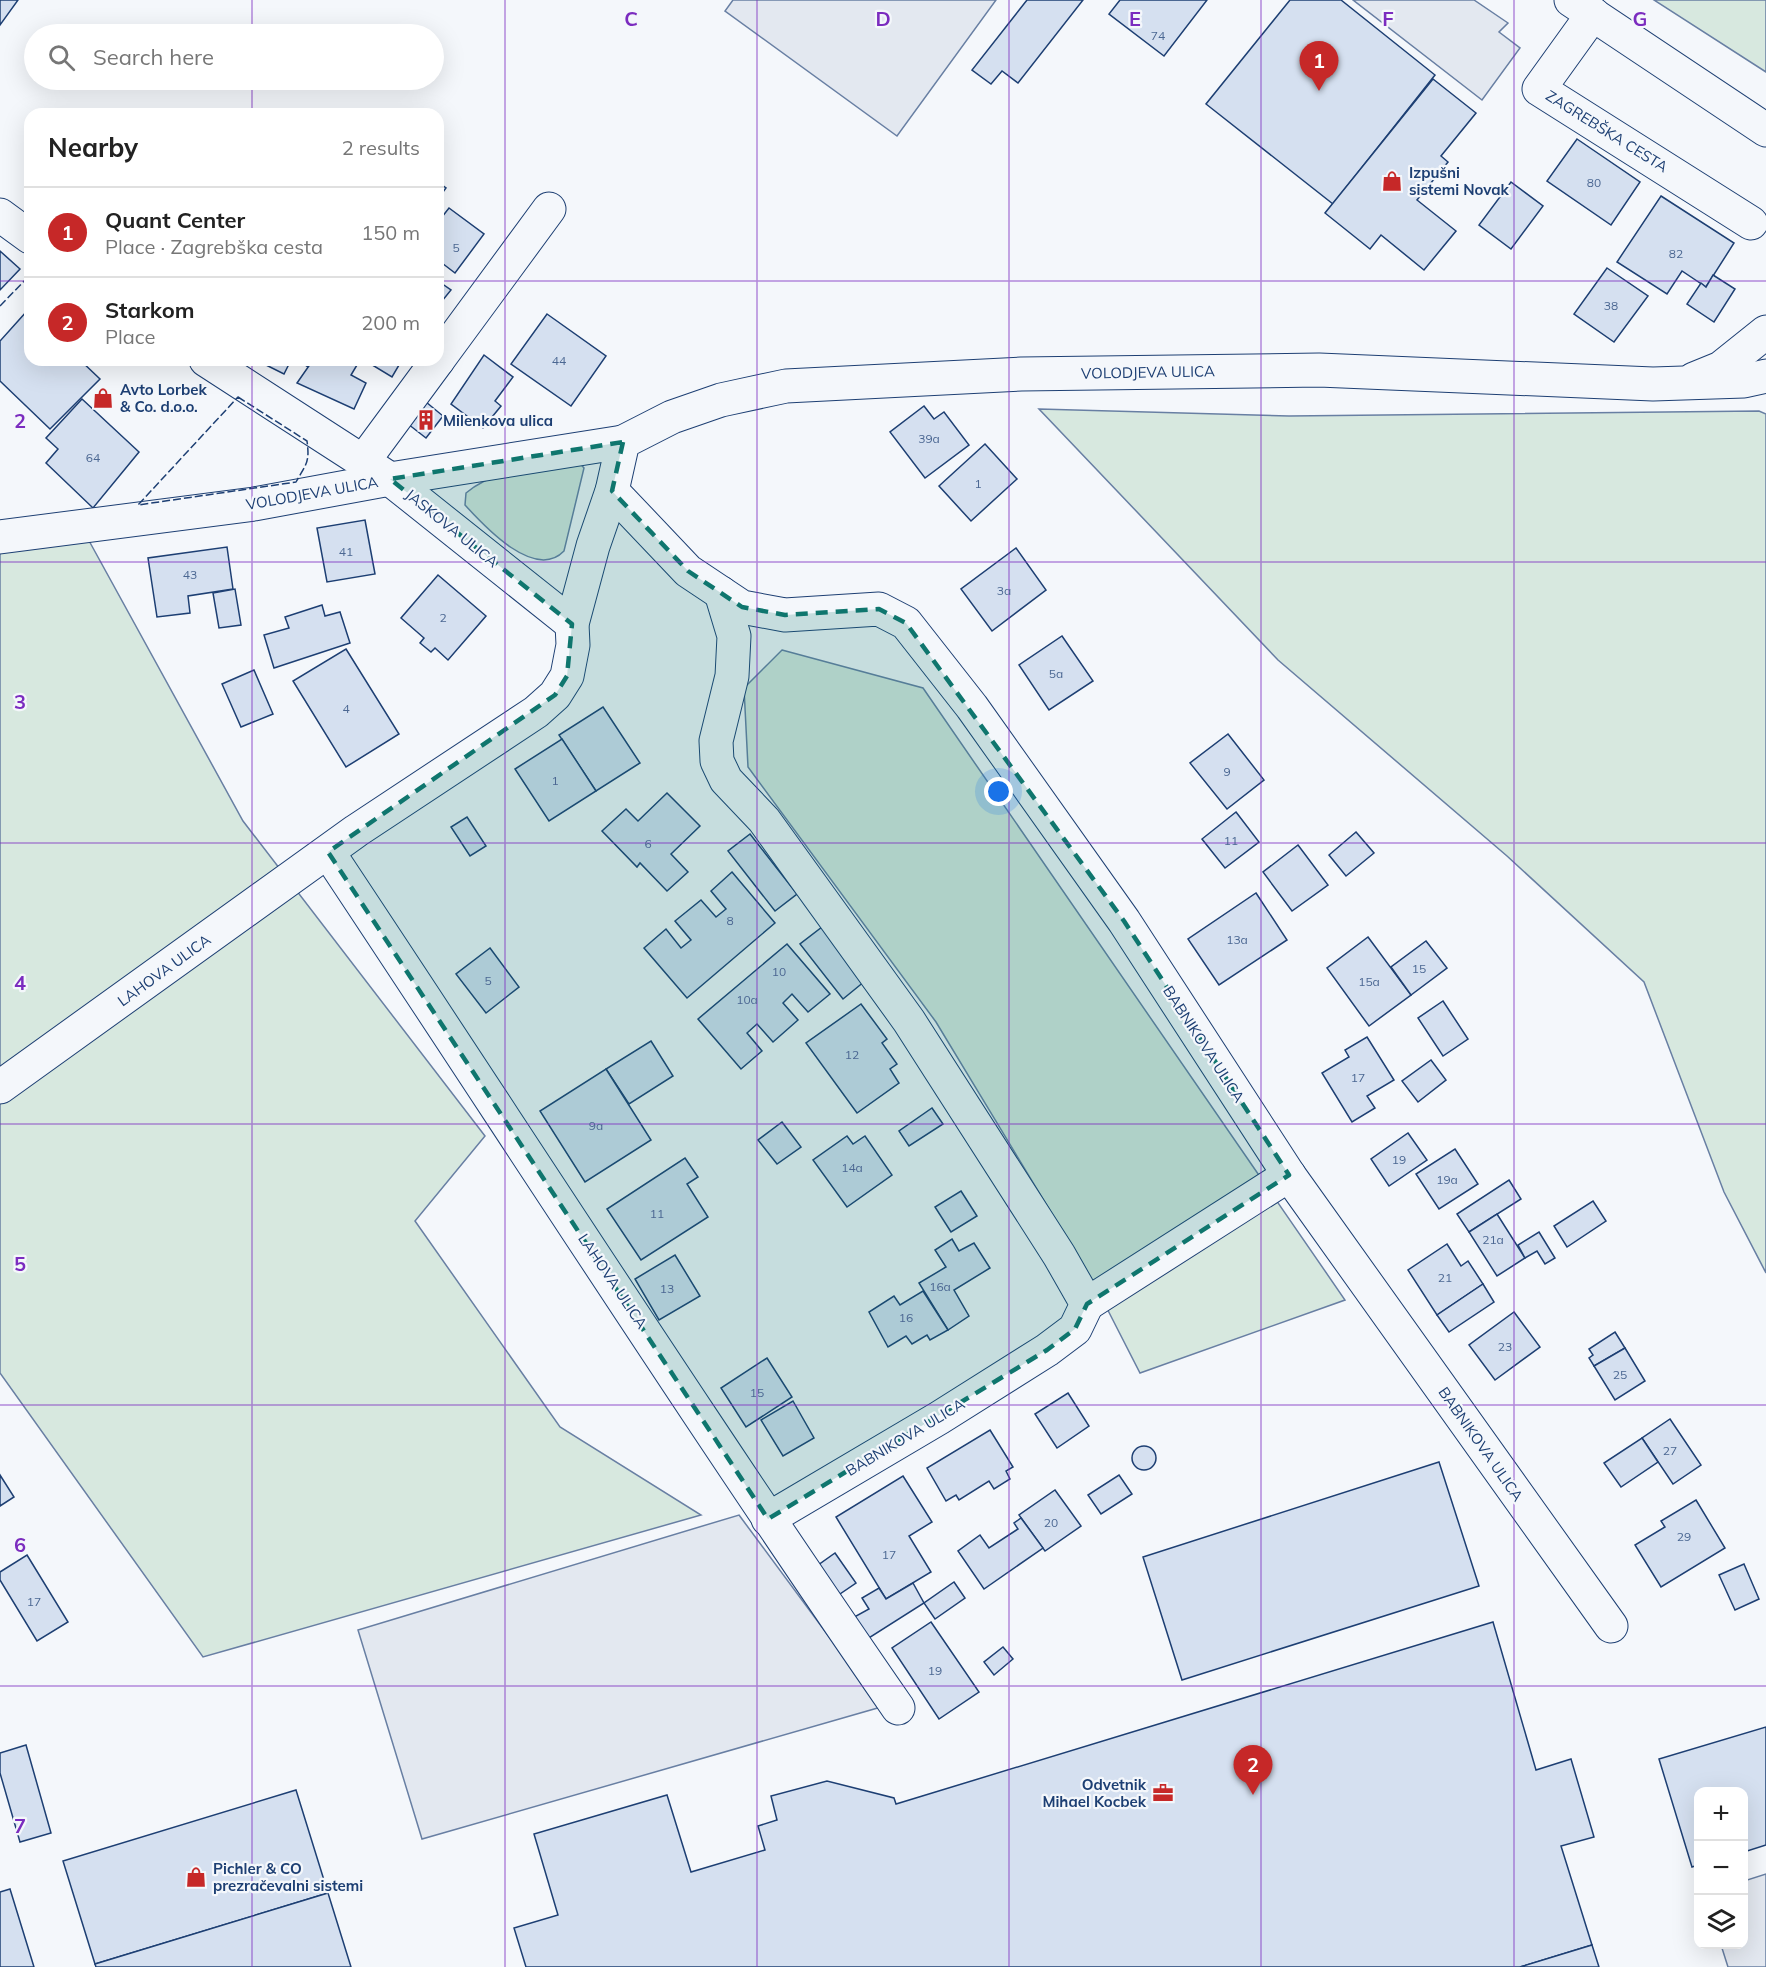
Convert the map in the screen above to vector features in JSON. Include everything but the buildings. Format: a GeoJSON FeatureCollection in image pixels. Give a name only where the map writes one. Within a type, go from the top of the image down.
{"type":"FeatureCollection","features":[{"type":"Feature","properties":{"kind":"street","name":"ZAGREBŠKA CESTA"},"geometry":{"type":"LineString","coordinates":[[1751,223],[1539,89],[1582,7],[1766,130]]}},
{"type":"Feature","properties":{"kind":"street"},"geometry":{"type":"LineString","coordinates":[[444,352],[549,209]]}},
{"type":"Feature","properties":{"kind":"street"},"geometry":{"type":"LineString","coordinates":[[0,215],[24,233]]}},
{"type":"Feature","properties":{"kind":"street","name":"VOLODJEVA ULICA"},"geometry":{"type":"LineString","coordinates":[[1684,383],[1721,368],[1766,333]]}},
{"type":"Feature","properties":{"kind":"street","name":"JASKOVA ULICA"},"geometry":{"type":"LineString","coordinates":[[215,366],[376,471],[572,624]]}},
{"type":"Feature","properties":{"kind":"street"},"geometry":{"type":"LineString","coordinates":[[376,471],[435,366]]}},
{"type":"Feature","properties":{"kind":"street","name":"VOLODJEVA ULICA"},"geometry":{"type":"LineString","coordinates":[[0,537],[254,504],[376,471],[623,442],[672,417],[721,400],[786,386],[1021,374],[1319,370],[1684,383],[1744,381],[1766,376]]}},
{"type":"Feature","properties":{"kind":"street"},"geometry":{"type":"LineString","coordinates":[[572,624],[593,546],[612,491],[623,442]]}},
{"type":"Feature","properties":{"kind":"street","name":"BABNIKOVA ULICA"},"geometry":{"type":"LineString","coordinates":[[612,491],[688,572],[742,607],[785,615],[879,609],[906,623],[972,707],[1124,921],[1289,1175],[1611,1626]]}},
{"type":"Feature","properties":{"kind":"street"},"geometry":{"type":"LineString","coordinates":[[721,593],[734,636],[732,676],[716,741],[717,761],[726,780],[764,820],[909,1021],[1059,1255],[1087,1304],[1289,1175]]}},
{"type":"Feature","properties":{"kind":"street","name":"LAHOVA ULICA"},"geometry":{"type":"LineString","coordinates":[[0,1088],[356,831],[536,712],[555,695],[567,676],[573,645],[572,624]]}},
{"type":"Feature","properties":{"kind":"street","name":"LAHOVA ULICA"},"geometry":{"type":"LineString","coordinates":[[328,852],[666,1360],[768,1519],[898,1708]]}},
{"type":"Feature","properties":{"kind":"street","name":"BABNIKOVA ULICA"},"geometry":{"type":"LineString","coordinates":[[768,1519],[939,1418],[1047,1350],[1075,1329],[1087,1304]]}},
{"type":"Feature","properties":{"kind":"highlighted area"},"geometry":{"type":"Polygon","coordinates":[[[623,442],[612,491],[688,571],[742,607],[785,615],[879,609],[906,623],[1124,921],[1289,1175],[1087,1304],[1075,1329],[1047,1350],[768,1519],[328,852],[555,695],[567,676],[572,624],[390,479],[623,442]]]}},
{"type":"Feature","properties":{"kind":"shaded area"},"geometry":{"type":"Polygon","coordinates":[[[733,0],[996,0],[897,136],[725,11],[733,0]]]}},
{"type":"Feature","properties":{"kind":"shaded area"},"geometry":{"type":"Polygon","coordinates":[[[1353,0],[1474,0],[1508,23],[1499,32],[1520,48],[1482,100],[1353,0]]]}},
{"type":"Feature","properties":{"kind":"shaded area"},"geometry":{"type":"Polygon","coordinates":[[[1654,0],[1766,0],[1766,72],[1654,0]]]}},
{"type":"Feature","properties":{"kind":"shaded area"},"geometry":{"type":"Polygon","coordinates":[[[1039,409],[1289,416],[1759,411],[1766,414],[1766,1273],[1724,1192],[1644,982],[1507,856],[1278,660],[1039,409]]]}},
{"type":"Feature","properties":{"kind":"shaded area"},"geometry":{"type":"Polygon","coordinates":[[[576,459],[584,468],[564,551],[552,559],[539,560],[511,547],[497,537],[465,505],[466,493],[490,478],[504,473],[576,459]]]}},
{"type":"Feature","properties":{"kind":"shaded area"},"geometry":{"type":"Polygon","coordinates":[[[82,528],[243,821],[485,1136],[415,1221],[560,1427],[701,1515],[203,1657],[0,1373],[0,548],[82,528]]]}},
{"type":"Feature","properties":{"kind":"shaded area"},"geometry":{"type":"Polygon","coordinates":[[[782,650],[923,688],[1345,1300],[1140,1373],[1095,1285],[936,1022],[748,767],[744,688],[782,650]]]}},
{"type":"Feature","properties":{"kind":"shaded area"},"geometry":{"type":"Polygon","coordinates":[[[739,1515],[881,1707],[422,1839],[358,1630],[739,1515]]]}},
{"type":"Feature","properties":{"kind":"shaded area"},"geometry":{"type":"Polygon","coordinates":[[[1766,1874],[1766,1967],[1728,1967],[1722,1949],[1748,1949],[1748,1880],[1766,1874]]]}},
{"type":"Feature","properties":{"kind":"fence"},"geometry":{"type":"LineString","coordinates":[[0,306],[24,281]]}},
{"type":"Feature","properties":{"kind":"fence"},"geometry":{"type":"LineString","coordinates":[[238,397],[307,441],[306,463],[296,482],[138,505],[238,397]]}},
{"type":"Feature","properties":{"kind":"place","name":"Quant Center"},"geometry":{"type":"Point","coordinates":[1319,91]}},
{"type":"Feature","properties":{"kind":"place","name":"Izpušni sistemi Novak"},"geometry":{"type":"Point","coordinates":[1392,181]}},
{"type":"Feature","properties":{"kind":"place","name":"Avto Lorbek & Co. d.o.o."},"geometry":{"type":"Point","coordinates":[103,398]}},
{"type":"Feature","properties":{"kind":"place","name":"Milenkova ulica"},"geometry":{"type":"Point","coordinates":[426,420]}},
{"type":"Feature","properties":{"kind":"place","name":"Odvetnik Mihael Kocbek"},"geometry":{"type":"Point","coordinates":[1163,1793]}},
{"type":"Feature","properties":{"kind":"place","name":"Starkom"},"geometry":{"type":"Point","coordinates":[1253,1795]}},
{"type":"Feature","properties":{"kind":"place","name":"Pichler & CO prezračevalni sistemi"},"geometry":{"type":"Point","coordinates":[196,1877]}}]}
